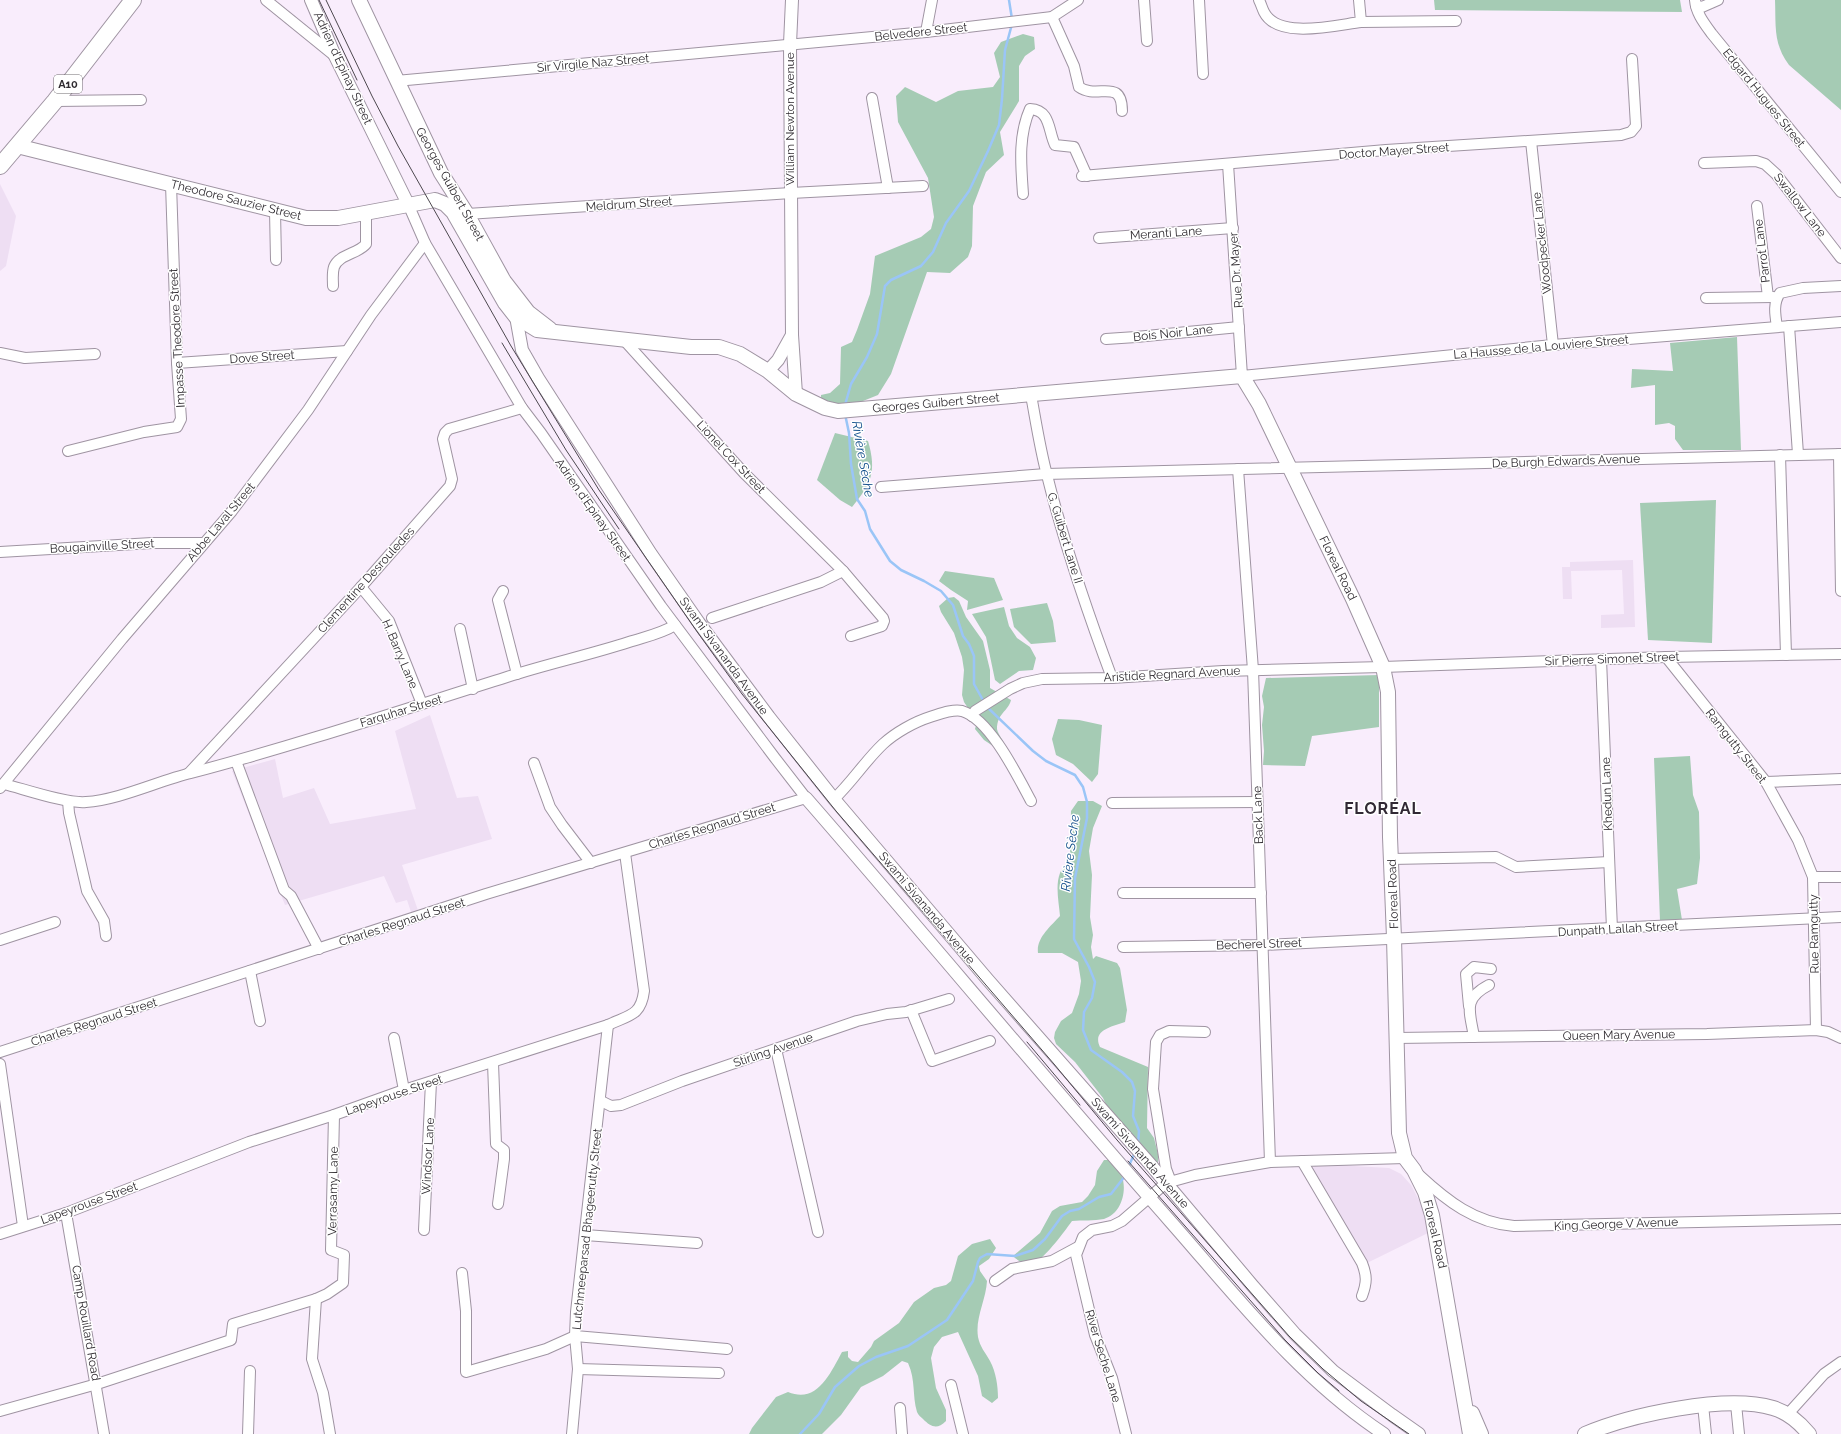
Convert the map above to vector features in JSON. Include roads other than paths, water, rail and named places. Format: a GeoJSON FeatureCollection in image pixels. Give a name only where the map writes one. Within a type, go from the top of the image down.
{"type":"FeatureCollection","features":[{"type":"Feature","properties":{"kind":"main road","name":"A10"},"geometry":{"type":"LineString","coordinates":[[0,166],[55,101],[133,0]]}},
{"type":"Feature","properties":{"kind":"main road","name":"Georges Guibert Street"},"geometry":{"type":"LineString","coordinates":[[359,0],[396,81],[441,173],[467,214],[504,281],[528,312],[552,330]]}},
{"type":"Feature","properties":{"kind":"main road","name":"Theodore Sauzier Street"},"geometry":{"type":"LineString","coordinates":[[17,146],[295,216],[320,219],[366,214],[408,204],[440,201],[453,212]]}},
{"type":"Feature","properties":{"kind":"main road","name":"Georges Guibert Street"},"geometry":{"type":"LineString","coordinates":[[453,212],[498,293],[516,317],[537,330],[552,330],[563,333],[691,347],[718,347],[740,354],[768,371],[796,394],[825,408],[838,411],[1242,376]]}},
{"type":"Feature","properties":{"kind":"main road","name":"Floreal Road"},"geometry":{"type":"LineString","coordinates":[[1242,376],[1259,404],[1353,599],[1383,667],[1388,692],[1399,1133],[1405,1158],[1414,1170],[1425,1192],[1432,1214],[1470,1434]]}},
{"type":"Feature","properties":{"kind":"main road"},"geometry":{"type":"LineString","coordinates":[[1461,1379],[1474,1421],[1481,1434]]}},
{"type":"Feature","properties":{"kind":"main road"},"geometry":{"type":"LineString","coordinates":[[1578,1434],[1591,1432],[1620,1421],[1703,1405],[1736,1404],[1761,1405],[1774,1408],[1787,1415],[1803,1427],[1809,1434]]}},
{"type":"Feature","properties":{"kind":"street"},"geometry":{"type":"LineString","coordinates":[[266,0],[334,56]]}},
{"type":"Feature","properties":{"kind":"street","name":"Adrien d'Epinay Street"},"geometry":{"type":"LineString","coordinates":[[311,0],[334,56],[408,204],[425,243],[522,408],[675,625],[806,798]]}},
{"type":"Feature","properties":{"kind":"street","name":"William Newton Avenue"},"geometry":{"type":"LineString","coordinates":[[792,0],[790,44],[792,335],[796,394]]}},
{"type":"Feature","properties":{"kind":"street"},"geometry":{"type":"LineString","coordinates":[[926,32],[932,0]]}},
{"type":"Feature","properties":{"kind":"street"},"geometry":{"type":"LineString","coordinates":[[1078,0],[1052,17],[1074,66],[1079,87],[1085,92],[1113,91],[1119,95],[1122,103],[1122,111]]}},
{"type":"Feature","properties":{"kind":"street"},"geometry":{"type":"LineString","coordinates":[[1144,0],[1147,41]]}},
{"type":"Feature","properties":{"kind":"street"},"geometry":{"type":"LineString","coordinates":[[1199,0],[1203,74]]}},
{"type":"Feature","properties":{"kind":"street"},"geometry":{"type":"LineString","coordinates":[[1259,0],[1264,13],[1271,20],[1288,28],[1298,29],[1361,22],[1456,21]]}},
{"type":"Feature","properties":{"kind":"street"},"geometry":{"type":"LineString","coordinates":[[1359,0],[1361,22]]}},
{"type":"Feature","properties":{"kind":"street"},"geometry":{"type":"LineString","coordinates":[[1695,3],[1702,7],[1718,0]]}},
{"type":"Feature","properties":{"kind":"street","name":"Edgard Hugues Street"},"geometry":{"type":"LineString","coordinates":[[1695,3],[1703,21],[1712,34],[1841,192]]}},
{"type":"Feature","properties":{"kind":"street","name":"Belvedere Street"},"geometry":{"type":"LineString","coordinates":[[790,44],[926,32],[1052,17]]}},
{"type":"Feature","properties":{"kind":"street","name":"Sir Virgile Naz Street"},"geometry":{"type":"LineString","coordinates":[[396,81],[790,44]]}},
{"type":"Feature","properties":{"kind":"street","name":"Doctor Mayer Street"},"geometry":{"type":"LineString","coordinates":[[1023,194],[1020,156],[1022,136],[1030,109],[1037,109],[1045,116],[1055,145],[1074,147],[1084,176],[1386,150],[1622,135],[1631,132],[1636,126],[1632,59]]}},
{"type":"Feature","properties":{"kind":"street"},"geometry":{"type":"LineString","coordinates":[[872,98],[888,188]]}},
{"type":"Feature","properties":{"kind":"street"},"geometry":{"type":"LineString","coordinates":[[55,101],[141,100]]}},
{"type":"Feature","properties":{"kind":"street","name":"Woodpecker Lane"},"geometry":{"type":"LineString","coordinates":[[1531,141],[1553,345]]}},
{"type":"Feature","properties":{"kind":"street","name":"Swallow Lane"},"geometry":{"type":"LineString","coordinates":[[1704,164],[1756,162],[1765,164],[1776,174],[1841,258]]}},
{"type":"Feature","properties":{"kind":"street","name":"Rue Dr. Mayer"},"geometry":{"type":"LineString","coordinates":[[1228,164],[1242,376]]}},
{"type":"Feature","properties":{"kind":"street","name":"Impasse Theodore Street"},"geometry":{"type":"LineString","coordinates":[[68,451],[144,432],[177,427],[181,419],[177,364],[171,184]]}},
{"type":"Feature","properties":{"kind":"street","name":"Meldrum Street"},"geometry":{"type":"LineString","coordinates":[[467,214],[922,186]]}},
{"type":"Feature","properties":{"kind":"street","name":"Parrot Lane"},"geometry":{"type":"LineString","coordinates":[[1757,206],[1775,295],[1777,326]]}},
{"type":"Feature","properties":{"kind":"street"},"geometry":{"type":"LineString","coordinates":[[275,211],[276,260]]}},
{"type":"Feature","properties":{"kind":"street"},"geometry":{"type":"LineString","coordinates":[[333,286],[334,268],[337,262],[340,259],[363,248],[366,244],[366,214]]}},
{"type":"Feature","properties":{"kind":"street","name":"Meranti Lane"},"geometry":{"type":"LineString","coordinates":[[1099,238],[1233,228]]}},
{"type":"Feature","properties":{"kind":"street","name":"Abbe Laval Street"},"geometry":{"type":"LineString","coordinates":[[2,786],[232,511],[264,470],[308,410],[371,315],[425,243]]}},
{"type":"Feature","properties":{"kind":"street","name":"Swami Sivananda Avenue"},"geometry":{"type":"LineString","coordinates":[[504,281],[513,302],[522,350],[538,378],[681,598],[733,670],[834,798],[988,980],[1121,1132],[1168,1183],[1252,1285],[1295,1334],[1334,1371],[1385,1411],[1419,1434]]}},
{"type":"Feature","properties":{"kind":"street"},"geometry":{"type":"LineString","coordinates":[[1706,298],[1775,295],[1803,288],[1841,286]]}},
{"type":"Feature","properties":{"kind":"street","name":"La Hausse de la Louviere Street"},"geometry":{"type":"LineString","coordinates":[[1242,376],[1553,345],[1841,322]]}},
{"type":"Feature","properties":{"kind":"street"},"geometry":{"type":"LineString","coordinates":[[1789,326],[1798,454]]}},
{"type":"Feature","properties":{"kind":"street","name":"Bois Noir Lane"},"geometry":{"type":"LineString","coordinates":[[1106,339],[1239,327]]}},
{"type":"Feature","properties":{"kind":"street"},"geometry":{"type":"LineString","coordinates":[[519,340],[528,332],[537,330]]}},
{"type":"Feature","properties":{"kind":"street"},"geometry":{"type":"LineString","coordinates":[[768,371],[778,360],[792,335]]}},
{"type":"Feature","properties":{"kind":"street","name":"Lionel Cox Street"},"geometry":{"type":"LineString","coordinates":[[623,339],[744,473],[843,571],[884,621],[882,626],[851,636]]}},
{"type":"Feature","properties":{"kind":"street","name":"Dove Street"},"geometry":{"type":"LineString","coordinates":[[177,364],[348,351]]}},
{"type":"Feature","properties":{"kind":"street"},"geometry":{"type":"LineString","coordinates":[[0,353],[25,358],[95,354]]}},
{"type":"Feature","properties":{"kind":"street","name":"G. Guibert Lane II"},"geometry":{"type":"LineString","coordinates":[[1031,395],[1046,474],[1069,553],[1093,627],[1112,678]]}},
{"type":"Feature","properties":{"kind":"street","name":"Clementine Desrouledes"},"geometry":{"type":"LineString","coordinates":[[189,773],[450,486],[452,479],[443,438],[444,433],[449,429],[522,408]]}},
{"type":"Feature","properties":{"kind":"street"},"geometry":{"type":"LineString","coordinates":[[1840,454],[1841,591]]}},
{"type":"Feature","properties":{"kind":"street","name":"De Burgh Edwards Avenue"},"geometry":{"type":"LineString","coordinates":[[881,487],[1046,474],[1840,454]]}},
{"type":"Feature","properties":{"kind":"street"},"geometry":{"type":"LineString","coordinates":[[1780,455],[1786,655]]}},
{"type":"Feature","properties":{"kind":"street","name":"Back Lane"},"geometry":{"type":"LineString","coordinates":[[1238,469],[1254,670],[1257,802],[1270,1162]]}},
{"type":"Feature","properties":{"kind":"street","name":"Bougainville Street"},"geometry":{"type":"LineString","coordinates":[[0,552],[152,543],[204,543]]}},
{"type":"Feature","properties":{"kind":"street"},"geometry":{"type":"LineString","coordinates":[[712,618],[822,582],[843,571]]}},
{"type":"Feature","properties":{"kind":"street","name":"H. Barry Lane"},"geometry":{"type":"LineString","coordinates":[[360,586],[388,621],[422,704]]}},
{"type":"Feature","properties":{"kind":"street"},"geometry":{"type":"LineString","coordinates":[[503,591],[498,600],[517,674]]}},
{"type":"Feature","properties":{"kind":"street","name":"Farquhar Street"},"geometry":{"type":"LineString","coordinates":[[2,786],[68,801],[85,803],[126,793],[189,773],[236,761],[473,689],[517,674],[617,646],[664,631],[675,625]]}},
{"type":"Feature","properties":{"kind":"street"},"geometry":{"type":"LineString","coordinates":[[460,629],[473,689]]}},
{"type":"Feature","properties":{"kind":"street","name":"Sir Pierre Simonet Street"},"geometry":{"type":"LineString","coordinates":[[1383,667],[1666,657],[1841,654]]}},
{"type":"Feature","properties":{"kind":"street","name":"Ramgutty Street"},"geometry":{"type":"LineString","coordinates":[[1666,657],[1766,782],[1798,840]]}},
{"type":"Feature","properties":{"kind":"street","name":"Khedun Lane"},"geometry":{"type":"LineString","coordinates":[[1601,659],[1612,929]]}},
{"type":"Feature","properties":{"kind":"street","name":"Aristide Regnard Avenue"},"geometry":{"type":"LineString","coordinates":[[974,713],[1010,689],[1023,683],[1042,679],[1112,678],[1223,671],[1383,667]]}},
{"type":"Feature","properties":{"kind":"street"},"geometry":{"type":"LineString","coordinates":[[834,798],[848,786],[883,744],[899,732],[923,720],[949,711],[962,711],[974,713],[983,724],[1007,756],[1031,801]]}},
{"type":"Feature","properties":{"kind":"street"},"geometry":{"type":"LineString","coordinates":[[236,761],[284,890],[291,896],[319,949]]}},
{"type":"Feature","properties":{"kind":"street"},"geometry":{"type":"LineString","coordinates":[[534,763],[550,807],[591,863]]}},
{"type":"Feature","properties":{"kind":"street"},"geometry":{"type":"LineString","coordinates":[[1766,782],[1841,779]]}},
{"type":"Feature","properties":{"kind":"street"},"geometry":{"type":"LineString","coordinates":[[806,798],[1113,1157],[1299,1366],[1338,1401],[1384,1434]]}},
{"type":"Feature","properties":{"kind":"street","name":"Charles Regnaud Street"},"geometry":{"type":"LineString","coordinates":[[0,1052],[486,894],[806,798]]}},
{"type":"Feature","properties":{"kind":"street"},"geometry":{"type":"LineString","coordinates":[[68,801],[69,813],[87,890],[104,921],[106,936]]}},
{"type":"Feature","properties":{"kind":"street"},"geometry":{"type":"LineString","coordinates":[[1112,803],[1257,802]]}},
{"type":"Feature","properties":{"kind":"street","name":"Rue Ramgutty"},"geometry":{"type":"LineString","coordinates":[[1798,840],[1813,877],[1816,1030]]}},
{"type":"Feature","properties":{"kind":"street","name":"Lapeyrouse Street"},"geometry":{"type":"LineString","coordinates":[[0,1234],[66,1213],[250,1142],[334,1115],[404,1090],[493,1063],[608,1025],[635,1013],[640,1008],[644,991],[625,853]]}},
{"type":"Feature","properties":{"kind":"street"},"geometry":{"type":"LineString","coordinates":[[1392,859],[1496,857],[1516,867],[1609,862]]}},
{"type":"Feature","properties":{"kind":"street"},"geometry":{"type":"LineString","coordinates":[[1813,877],[1841,877]]}},
{"type":"Feature","properties":{"kind":"street"},"geometry":{"type":"LineString","coordinates":[[1123,893],[1261,893]]}},
{"type":"Feature","properties":{"kind":"street","name":"Dunpath Lallah Street"},"geometry":{"type":"LineString","coordinates":[[1394,938],[1612,929],[1841,917]]}},
{"type":"Feature","properties":{"kind":"street"},"geometry":{"type":"LineString","coordinates":[[0,940],[55,922]]}},
{"type":"Feature","properties":{"kind":"street","name":"Becherel Street"},"geometry":{"type":"LineString","coordinates":[[1123,947],[1263,945],[1394,938]]}},
{"type":"Feature","properties":{"kind":"street"},"geometry":{"type":"LineString","coordinates":[[1474,1037],[1466,984],[1466,974],[1474,967],[1491,969]]}},
{"type":"Feature","properties":{"kind":"street"},"geometry":{"type":"LineString","coordinates":[[250,971],[260,1021]]}},
{"type":"Feature","properties":{"kind":"street"},"geometry":{"type":"LineString","coordinates":[[1469,1006],[1476,992],[1489,985]]}},
{"type":"Feature","properties":{"kind":"street","name":"Stirling Avenue"},"geometry":{"type":"LineString","coordinates":[[601,1101],[611,1106],[621,1105],[682,1081],[857,1022],[887,1014],[911,1010],[949,999]]}},
{"type":"Feature","properties":{"kind":"street"},"geometry":{"type":"LineString","coordinates":[[911,1010],[932,1061],[990,1041]]}},
{"type":"Feature","properties":{"kind":"street","name":"Lutchmeeparsad Bhageerutty Street"},"geometry":{"type":"LineString","coordinates":[[572,1434],[578,1369],[575,1336],[576,1312],[601,1101],[608,1025]]}},
{"type":"Feature","properties":{"kind":"street","name":"Queen Mary Avenue"},"geometry":{"type":"LineString","coordinates":[[1396,1038],[1816,1030],[1828,1032],[1841,1038]]}},
{"type":"Feature","properties":{"kind":"street"},"geometry":{"type":"LineString","coordinates":[[1168,1183],[1152,1089],[1156,1042],[1160,1035],[1169,1031],[1205,1032]]}},
{"type":"Feature","properties":{"kind":"street"},"geometry":{"type":"LineString","coordinates":[[394,1038],[404,1090]]}},
{"type":"Feature","properties":{"kind":"street"},"geometry":{"type":"LineString","coordinates":[[776,1049],[818,1232]]}},
{"type":"Feature","properties":{"kind":"street"},"geometry":{"type":"LineString","coordinates":[[493,1063],[496,1144],[504,1150],[498,1204]]}},
{"type":"Feature","properties":{"kind":"street"},"geometry":{"type":"LineString","coordinates":[[0,1064],[24,1226]]}},
{"type":"Feature","properties":{"kind":"street","name":"Windsor Lane"},"geometry":{"type":"LineString","coordinates":[[424,1230],[431,1082]]}},
{"type":"Feature","properties":{"kind":"street","name":"Verrasamy Lane"},"geometry":{"type":"LineString","coordinates":[[97,1384],[231,1340],[233,1324],[327,1294],[343,1283],[344,1255],[332,1250],[334,1115]]}},
{"type":"Feature","properties":{"kind":"street"},"geometry":{"type":"LineString","coordinates":[[995,1281],[1012,1268],[1052,1261],[1078,1247],[1083,1237],[1092,1230],[1112,1226],[1122,1221],[1145,1193],[1168,1183],[1194,1175],[1270,1162],[1405,1158]]}},
{"type":"Feature","properties":{"kind":"street"},"geometry":{"type":"LineString","coordinates":[[1302,1161],[1362,1263],[1367,1281],[1362,1296]]}},
{"type":"Feature","properties":{"kind":"street","name":"King George V Avenue"},"geometry":{"type":"LineString","coordinates":[[1414,1170],[1434,1189],[1460,1209],[1473,1217],[1498,1225],[1514,1226],[1838,1219]]}},
{"type":"Feature","properties":{"kind":"street","name":"Camp Rouillard Road"},"geometry":{"type":"LineString","coordinates":[[66,1213],[97,1384],[104,1434]]}},
{"type":"Feature","properties":{"kind":"street"},"geometry":{"type":"LineString","coordinates":[[585,1235],[697,1243]]}},
{"type":"Feature","properties":{"kind":"street","name":"River Seche Lane"},"geometry":{"type":"LineString","coordinates":[[1078,1247],[1076,1255],[1094,1335],[1112,1378],[1126,1434]]}},
{"type":"Feature","properties":{"kind":"street"},"geometry":{"type":"LineString","coordinates":[[462,1273],[466,1311],[466,1372],[546,1349],[575,1336],[726,1349]]}},
{"type":"Feature","properties":{"kind":"street"},"geometry":{"type":"LineString","coordinates":[[316,1298],[312,1359],[323,1393],[330,1434]]}},
{"type":"Feature","properties":{"kind":"street"},"geometry":{"type":"LineString","coordinates":[[1787,1415],[1824,1374],[1841,1362]]}},
{"type":"Feature","properties":{"kind":"street"},"geometry":{"type":"LineString","coordinates":[[578,1369],[720,1373]]}},
{"type":"Feature","properties":{"kind":"street"},"geometry":{"type":"LineString","coordinates":[[248,1434],[250,1371]]}},
{"type":"Feature","properties":{"kind":"street"},"geometry":{"type":"LineString","coordinates":[[0,1411],[97,1384]]}},
{"type":"Feature","properties":{"kind":"street"},"geometry":{"type":"LineString","coordinates":[[951,1385],[963,1434]]}},
{"type":"Feature","properties":{"kind":"street"},"geometry":{"type":"LineString","coordinates":[[1736,1404],[1739,1434]]}},
{"type":"Feature","properties":{"kind":"street"},"geometry":{"type":"LineString","coordinates":[[1703,1405],[1706,1434]]}},
{"type":"Feature","properties":{"kind":"street"},"geometry":{"type":"LineString","coordinates":[[900,1408],[902,1434]]}},
{"type":"Feature","properties":{"kind":"waterway"},"geometry":{"type":"LineString","coordinates":[[1009,0],[1012,19]]}},
{"type":"Feature","properties":{"kind":"waterway","name":"Rivière Sèche"},"geometry":{"type":"LineString","coordinates":[[845,405],[851,384],[867,357],[877,334],[885,286],[891,280],[921,266],[933,252],[946,223],[969,191],[988,151],[999,125],[1005,50],[1012,24]]}},
{"type":"Feature","properties":{"kind":"waterway","name":"Rivière Sèche"},"geometry":{"type":"LineString","coordinates":[[845,414],[849,433],[851,464],[857,499],[865,511],[870,529],[890,561],[901,570],[941,591],[953,605],[963,636],[969,644],[974,656],[974,684],[984,702]]}},
{"type":"Feature","properties":{"kind":"waterway","name":"Rivière Sèche"},"geometry":{"type":"LineString","coordinates":[[986,706],[1033,751],[1046,761],[1075,775],[1083,787],[1087,802],[1087,818],[1075,878],[1074,939],[1095,982],[1092,998],[1084,1012],[1083,1030],[1091,1050],[1122,1072],[1132,1082],[1135,1091],[1133,1116],[1139,1131],[1138,1144]]}},
{"type":"Feature","properties":{"kind":"waterway","name":"Rivière Sèche"},"geometry":{"type":"LineString","coordinates":[[1128,1168],[1135,1152]]}},
{"type":"Feature","properties":{"kind":"waterway","name":"Rivière Sèche"},"geometry":{"type":"LineString","coordinates":[[800,1434],[819,1414],[835,1387],[859,1366],[876,1357],[908,1346],[947,1320],[973,1281],[980,1258],[987,1254],[1015,1256],[1033,1250],[1045,1239],[1062,1216],[1070,1211],[1079,1209],[1099,1197],[1111,1194],[1125,1176]]}},
{"type":"Feature","properties":{"kind":"tram line"},"geometry":{"type":"LineString","coordinates":[[319,0],[357,80]]}},
{"type":"Feature","properties":{"kind":"tram line"},"geometry":{"type":"LineString","coordinates":[[326,0],[372,96],[398,146],[511,346],[599,490],[742,694],[836,811],[1054,1064],[1117,1140],[1289,1336],[1323,1369],[1361,1401],[1409,1434]]}},
{"type":"Feature","properties":{"kind":"tram line"},"geometry":{"type":"LineString","coordinates":[[502,343],[566,450],[619,529]]}},
{"type":"Feature","properties":{"kind":"tram line"},"geometry":{"type":"LineString","coordinates":[[1027,1042],[1080,1105]]}},
{"type":"Feature","properties":{"kind":"tram line"},"geometry":{"type":"LineString","coordinates":[[1128,1161],[1285,1340],[1318,1373],[1339,1391]]}},
{"type":"Feature","properties":{"kind":"district","name":"FLORÉAL"},"geometry":{"type":"Point","coordinates":[1383,808]}}]}
